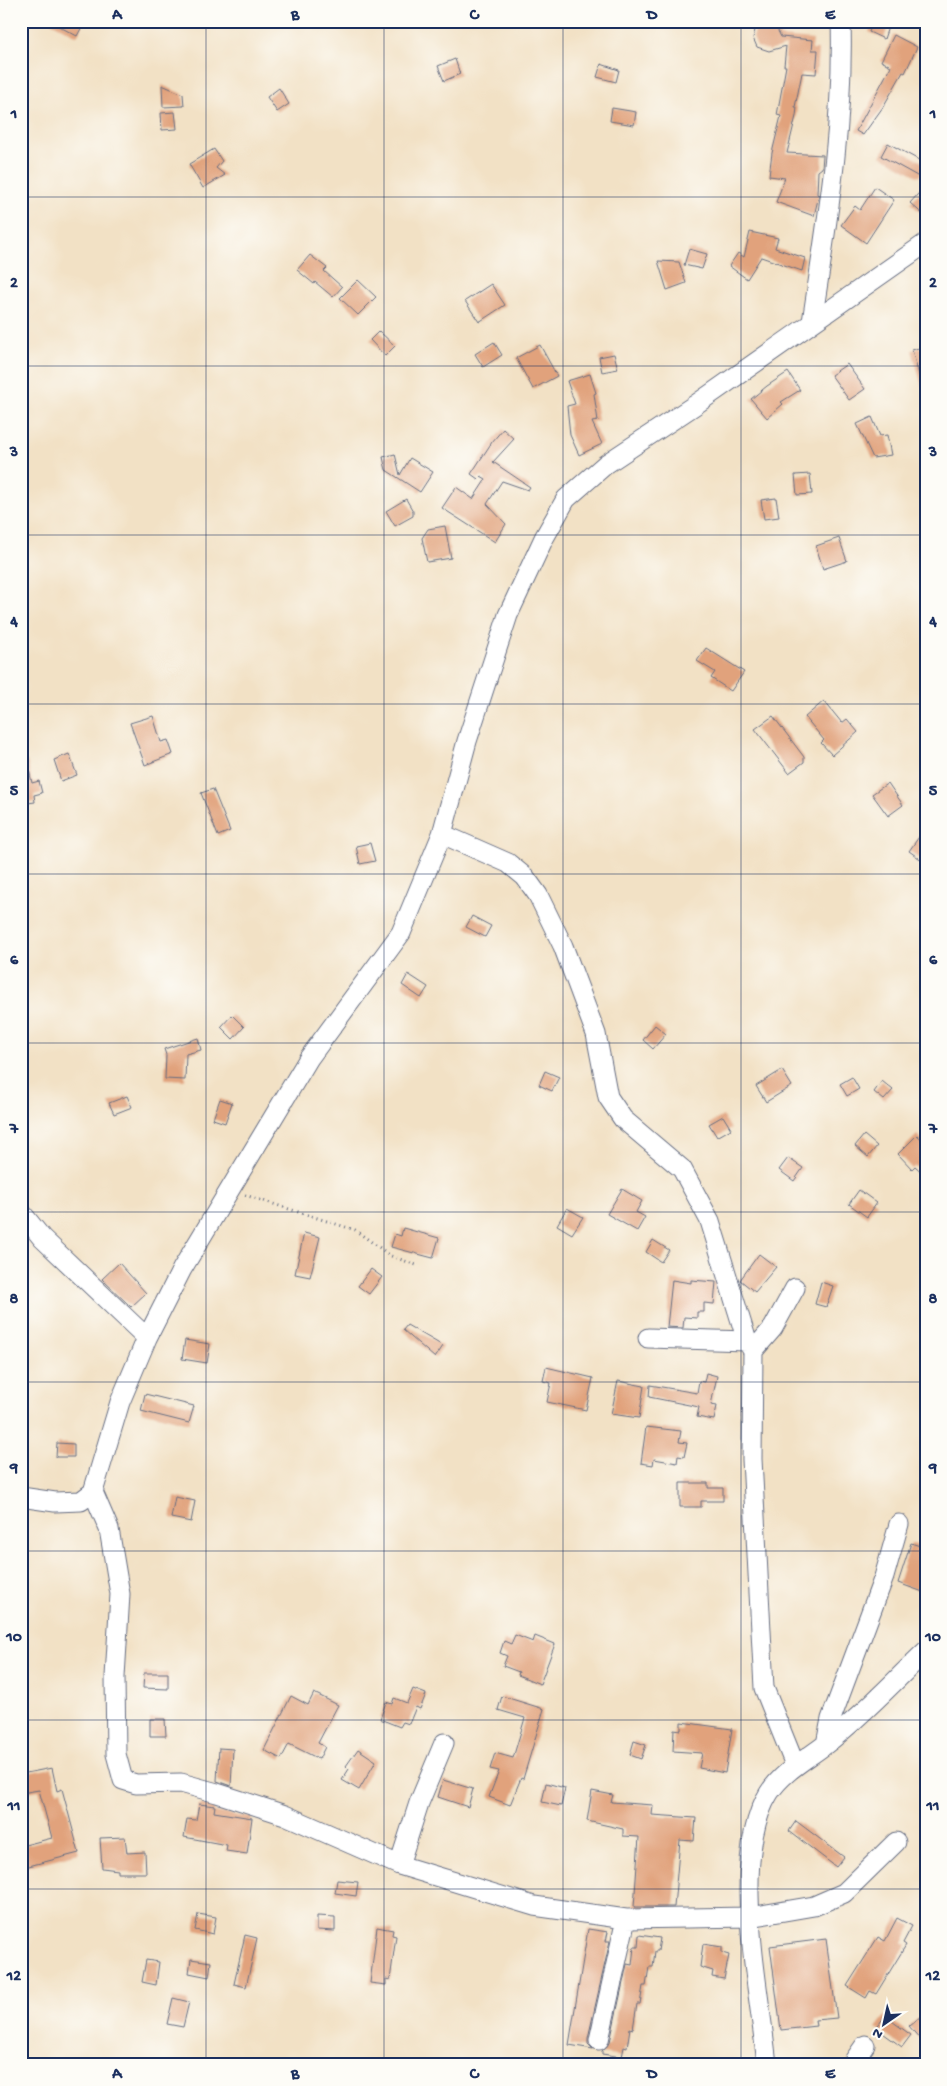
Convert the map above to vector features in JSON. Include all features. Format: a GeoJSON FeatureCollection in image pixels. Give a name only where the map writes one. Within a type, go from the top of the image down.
{"type":"FeatureCollection","features":[{"type":"Feature","properties":{"kind":"street"},"geometry":{"type":"LineString","coordinates":[[812,322],[839,122],[842,73],[841,21]]}},
{"type":"Feature","properties":{"kind":"street"},"geometry":{"type":"LineString","coordinates":[[21,1497],[55,1502],[81,1501],[93,1492],[120,1402],[148,1338],[182,1269],[309,1058],[401,933],[442,834],[467,741],[508,615],[544,538],[566,499],[606,464],[695,405],[926,243]]}},
{"type":"Feature","properties":{"kind":"street"},"geometry":{"type":"LineString","coordinates":[[442,834],[508,863],[525,877],[538,895],[564,946],[596,1034],[608,1097],[623,1118],[682,1169],[710,1221],[750,1346],[753,1468],[764,1688],[795,1765]]}},
{"type":"Feature","properties":{"kind":"street"},"geometry":{"type":"LineString","coordinates":[[21,1212],[42,1238],[148,1338]]}},
{"type":"Feature","properties":{"kind":"street"},"geometry":{"type":"LineString","coordinates":[[648,1338],[750,1346],[774,1328],[795,1288]]}},
{"type":"Feature","properties":{"kind":"street"},"geometry":{"type":"LineString","coordinates":[[93,1492],[109,1529],[120,1594],[115,1677],[116,1754],[123,1780],[136,1784],[181,1783],[217,1793],[285,1815],[399,1865],[534,1906],[626,1918],[750,1917],[814,1906],[844,1893],[896,1842]]}},
{"type":"Feature","properties":{"kind":"street"},"geometry":{"type":"LineString","coordinates":[[826,1744],[831,1719],[884,1577],[900,1524]]}},
{"type":"Feature","properties":{"kind":"street"},"geometry":{"type":"LineString","coordinates":[[767,2065],[748,1890],[750,1865],[758,1819],[769,1792],[795,1765],[826,1744],[926,1651]]}},
{"type":"Feature","properties":{"kind":"street"},"geometry":{"type":"LineString","coordinates":[[399,1865],[419,1803],[444,1743]]}},
{"type":"Feature","properties":{"kind":"street"},"geometry":{"type":"LineString","coordinates":[[599,2040],[626,1918]]}},
{"type":"Feature","properties":{"kind":"street"},"geometry":{"type":"LineString","coordinates":[[851,2065],[865,2045]]}},
{"type":"Feature","properties":{"kind":"path"},"geometry":{"type":"LineString","coordinates":[[230,1191],[284,1206],[355,1230],[391,1256],[419,1266]]}},
{"type":"Feature","properties":{"kind":"building"},"geometry":{"type":"Polygon","coordinates":[[[49,21],[85,21],[77,36],[49,21]]]}},
{"type":"Feature","properties":{"kind":"building"},"geometry":{"type":"Polygon","coordinates":[[[873,21],[890,21],[884,39],[869,32],[873,21]]]}},
{"type":"Feature","properties":{"kind":"building"},"geometry":{"type":"Polygon","coordinates":[[[767,24],[776,27],[781,37],[813,40],[812,50],[818,50],[816,74],[802,73],[795,107],[797,107],[796,116],[787,153],[823,155],[822,168],[818,171],[817,194],[819,195],[814,216],[776,202],[785,178],[769,176],[772,153],[781,116],[777,115],[786,66],[784,66],[786,46],[769,51],[757,47],[753,38],[755,30],[767,24]]]}},
{"type":"Feature","properties":{"kind":"building"},"geometry":{"type":"Polygon","coordinates":[[[894,35],[917,47],[905,73],[903,72],[883,107],[863,135],[856,131],[891,66],[881,61],[894,35]]]}},
{"type":"Feature","properties":{"kind":"building"},"geometry":{"type":"Polygon","coordinates":[[[455,59],[460,74],[444,81],[438,66],[455,59]]]}},
{"type":"Feature","properties":{"kind":"building"},"geometry":{"type":"Polygon","coordinates":[[[601,64],[619,70],[616,82],[597,77],[601,64]]]}},
{"type":"Feature","properties":{"kind":"building"},"geometry":{"type":"Polygon","coordinates":[[[162,85],[183,94],[184,106],[163,107],[162,85]]]}},
{"type":"Feature","properties":{"kind":"building"},"geometry":{"type":"Polygon","coordinates":[[[279,88],[289,104],[277,112],[267,97],[279,88]]]}},
{"type":"Feature","properties":{"kind":"building"},"geometry":{"type":"Polygon","coordinates":[[[612,108],[636,112],[634,125],[610,121],[612,108]]]}},
{"type":"Feature","properties":{"kind":"building"},"geometry":{"type":"Polygon","coordinates":[[[175,112],[177,129],[162,130],[161,113],[175,112]]]}},
{"type":"Feature","properties":{"kind":"building"},"geometry":{"type":"Polygon","coordinates":[[[888,143],[926,164],[919,177],[881,156],[888,143]]]}},
{"type":"Feature","properties":{"kind":"building"},"geometry":{"type":"Polygon","coordinates":[[[214,149],[222,161],[216,168],[225,175],[203,188],[189,164],[214,149]]]}},
{"type":"Feature","properties":{"kind":"building"},"geometry":{"type":"Polygon","coordinates":[[[926,185],[926,217],[910,203],[926,185]]]}},
{"type":"Feature","properties":{"kind":"building"},"geometry":{"type":"Polygon","coordinates":[[[875,187],[894,200],[866,243],[841,225],[855,206],[860,210],[875,187]]]}},
{"type":"Feature","properties":{"kind":"building"},"geometry":{"type":"Polygon","coordinates":[[[750,232],[778,238],[775,248],[805,258],[802,271],[761,257],[747,279],[729,266],[738,253],[744,257],[750,232]]]}},
{"type":"Feature","properties":{"kind":"building"},"geometry":{"type":"Polygon","coordinates":[[[689,249],[707,254],[702,269],[684,265],[689,249]]]}},
{"type":"Feature","properties":{"kind":"building"},"geometry":{"type":"Polygon","coordinates":[[[310,255],[327,268],[324,271],[342,287],[333,297],[297,270],[310,255]]]}},
{"type":"Feature","properties":{"kind":"building"},"geometry":{"type":"Polygon","coordinates":[[[658,261],[679,262],[686,283],[667,290],[658,261]]]}},
{"type":"Feature","properties":{"kind":"building"},"geometry":{"type":"Polygon","coordinates":[[[358,280],[376,297],[358,315],[340,298],[358,280]]]}},
{"type":"Feature","properties":{"kind":"building"},"geometry":{"type":"Polygon","coordinates":[[[491,284],[505,305],[479,322],[465,301],[491,284]]]}},
{"type":"Feature","properties":{"kind":"building"},"geometry":{"type":"Polygon","coordinates":[[[379,331],[395,346],[385,356],[370,340],[379,331]]]}},
{"type":"Feature","properties":{"kind":"building"},"geometry":{"type":"Polygon","coordinates":[[[494,342],[502,355],[483,367],[475,354],[494,342]]]}},
{"type":"Feature","properties":{"kind":"building"},"geometry":{"type":"Polygon","coordinates":[[[540,345],[557,376],[533,389],[516,358],[540,345]]]}},
{"type":"Feature","properties":{"kind":"building"},"geometry":{"type":"Polygon","coordinates":[[[926,346],[926,386],[922,386],[912,350],[926,346]]]}},
{"type":"Feature","properties":{"kind":"building"},"geometry":{"type":"Polygon","coordinates":[[[614,354],[618,369],[602,372],[599,357],[614,354]]]}},
{"type":"Feature","properties":{"kind":"building"},"geometry":{"type":"Polygon","coordinates":[[[847,364],[865,389],[849,400],[831,375],[847,364]]]}},
{"type":"Feature","properties":{"kind":"building"},"geometry":{"type":"Polygon","coordinates":[[[788,372],[800,390],[781,402],[783,404],[767,418],[751,399],[788,372]]]}},
{"type":"Feature","properties":{"kind":"building"},"geometry":{"type":"Polygon","coordinates":[[[590,374],[596,393],[594,394],[598,421],[592,422],[602,444],[579,455],[570,435],[567,406],[575,404],[567,381],[590,374]]]}},
{"type":"Feature","properties":{"kind":"building"},"geometry":{"type":"Polygon","coordinates":[[[872,417],[880,436],[887,435],[891,455],[873,458],[857,424],[872,417]]]}},
{"type":"Feature","properties":{"kind":"building"},"geometry":{"type":"Polygon","coordinates":[[[503,429],[514,439],[493,462],[530,487],[528,490],[502,481],[487,504],[506,524],[495,542],[442,508],[456,487],[473,499],[486,479],[481,476],[478,479],[471,474],[503,429]]]}},
{"type":"Feature","properties":{"kind":"building"},"geometry":{"type":"Polygon","coordinates":[[[395,454],[400,475],[410,458],[433,472],[420,492],[386,470],[383,457],[395,454]]]}},
{"type":"Feature","properties":{"kind":"building"},"geometry":{"type":"Polygon","coordinates":[[[810,474],[812,494],[797,495],[795,475],[810,474]]]}},
{"type":"Feature","properties":{"kind":"building"},"geometry":{"type":"Polygon","coordinates":[[[776,498],[779,517],[764,519],[761,500],[776,498]]]}},
{"type":"Feature","properties":{"kind":"building"},"geometry":{"type":"Polygon","coordinates":[[[406,499],[413,511],[413,516],[395,526],[386,511],[406,499]]]}},
{"type":"Feature","properties":{"kind":"building"},"geometry":{"type":"Polygon","coordinates":[[[445,526],[451,558],[427,562],[422,538],[428,529],[445,526]]]}},
{"type":"Feature","properties":{"kind":"building"},"geometry":{"type":"Polygon","coordinates":[[[839,538],[847,561],[823,569],[816,546],[839,538]]]}},
{"type":"Feature","properties":{"kind":"building"},"geometry":{"type":"Polygon","coordinates":[[[706,648],[744,672],[731,691],[711,678],[715,672],[697,661],[706,648]]]}},
{"type":"Feature","properties":{"kind":"building"},"geometry":{"type":"Polygon","coordinates":[[[824,701],[842,723],[847,719],[858,732],[832,755],[821,743],[824,740],[805,717],[824,701]]]}},
{"type":"Feature","properties":{"kind":"building"},"geometry":{"type":"Polygon","coordinates":[[[153,716],[161,742],[168,740],[173,754],[145,765],[130,723],[153,716]]]}},
{"type":"Feature","properties":{"kind":"building"},"geometry":{"type":"Polygon","coordinates":[[[773,716],[804,757],[804,762],[789,773],[755,729],[773,716]]]}},
{"type":"Feature","properties":{"kind":"building"},"geometry":{"type":"Polygon","coordinates":[[[69,754],[77,775],[61,781],[54,760],[69,754]]]}},
{"type":"Feature","properties":{"kind":"building"},"geometry":{"type":"Polygon","coordinates":[[[21,761],[27,761],[32,783],[39,781],[42,793],[34,795],[35,802],[21,804],[21,761]]]}},
{"type":"Feature","properties":{"kind":"building"},"geometry":{"type":"Polygon","coordinates":[[[888,783],[903,805],[888,816],[872,794],[888,783]]]}},
{"type":"Feature","properties":{"kind":"building"},"geometry":{"type":"Polygon","coordinates":[[[213,789],[230,831],[218,836],[201,793],[213,789]]]}},
{"type":"Feature","properties":{"kind":"building"},"geometry":{"type":"Polygon","coordinates":[[[926,827],[926,863],[909,851],[926,827]]]}},
{"type":"Feature","properties":{"kind":"building"},"geometry":{"type":"Polygon","coordinates":[[[370,843],[375,861],[360,864],[356,846],[370,843]]]}},
{"type":"Feature","properties":{"kind":"building"},"geometry":{"type":"Polygon","coordinates":[[[472,916],[491,926],[485,937],[466,927],[472,916]]]}},
{"type":"Feature","properties":{"kind":"building"},"geometry":{"type":"Polygon","coordinates":[[[408,974],[428,987],[421,998],[402,985],[408,974]]]}},
{"type":"Feature","properties":{"kind":"building"},"geometry":{"type":"Polygon","coordinates":[[[232,1015],[244,1027],[233,1039],[221,1027],[232,1015]]]}},
{"type":"Feature","properties":{"kind":"building"},"geometry":{"type":"Polygon","coordinates":[[[655,1025],[666,1034],[653,1049],[643,1040],[655,1025]]]}},
{"type":"Feature","properties":{"kind":"building"},"geometry":{"type":"Polygon","coordinates":[[[198,1038],[201,1050],[186,1054],[185,1080],[165,1079],[166,1055],[164,1049],[198,1038]]]}},
{"type":"Feature","properties":{"kind":"building"},"geometry":{"type":"Polygon","coordinates":[[[782,1070],[792,1086],[766,1102],[756,1086],[782,1070]]]}},
{"type":"Feature","properties":{"kind":"building"},"geometry":{"type":"Polygon","coordinates":[[[545,1071],[559,1077],[552,1091],[539,1085],[545,1071]]]}},
{"type":"Feature","properties":{"kind":"building"},"geometry":{"type":"Polygon","coordinates":[[[852,1077],[859,1089],[847,1096],[840,1084],[852,1077]]]}},
{"type":"Feature","properties":{"kind":"building"},"geometry":{"type":"Polygon","coordinates":[[[882,1081],[893,1090],[884,1100],[874,1092],[882,1081]]]}},
{"type":"Feature","properties":{"kind":"building"},"geometry":{"type":"Polygon","coordinates":[[[127,1096],[132,1107],[114,1114],[109,1103],[127,1096]]]}},
{"type":"Feature","properties":{"kind":"building"},"geometry":{"type":"Polygon","coordinates":[[[220,1099],[232,1103],[225,1123],[213,1119],[220,1099]]]}},
{"type":"Feature","properties":{"kind":"building"},"geometry":{"type":"Polygon","coordinates":[[[723,1116],[731,1129],[717,1137],[709,1124],[723,1116]]]}},
{"type":"Feature","properties":{"kind":"building"},"geometry":{"type":"Polygon","coordinates":[[[864,1135],[877,1146],[868,1157],[855,1146],[864,1135]]]}},
{"type":"Feature","properties":{"kind":"building"},"geometry":{"type":"Polygon","coordinates":[[[917,1135],[926,1143],[926,1176],[915,1166],[912,1169],[898,1154],[917,1135]]]}},
{"type":"Feature","properties":{"kind":"building"},"geometry":{"type":"Polygon","coordinates":[[[788,1158],[803,1168],[794,1181],[779,1170],[788,1158]]]}},
{"type":"Feature","properties":{"kind":"building"},"geometry":{"type":"Polygon","coordinates":[[[622,1189],[642,1201],[636,1212],[645,1217],[637,1231],[607,1214],[622,1189]]]}},
{"type":"Feature","properties":{"kind":"building"},"geometry":{"type":"Polygon","coordinates":[[[859,1190],[877,1203],[867,1217],[849,1204],[859,1190]]]}},
{"type":"Feature","properties":{"kind":"building"},"geometry":{"type":"Polygon","coordinates":[[[567,1208],[583,1217],[572,1234],[557,1225],[567,1208]]]}},
{"type":"Feature","properties":{"kind":"building"},"geometry":{"type":"Polygon","coordinates":[[[403,1228],[439,1238],[433,1258],[391,1247],[395,1234],[401,1236],[403,1228]]]}},
{"type":"Feature","properties":{"kind":"building"},"geometry":{"type":"Polygon","coordinates":[[[304,1233],[320,1237],[310,1277],[295,1274],[304,1233]]]}},
{"type":"Feature","properties":{"kind":"building"},"geometry":{"type":"Polygon","coordinates":[[[653,1240],[669,1250],[661,1262],[646,1252],[653,1240]]]}},
{"type":"Feature","properties":{"kind":"building"},"geometry":{"type":"Polygon","coordinates":[[[759,1254],[776,1267],[755,1292],[740,1280],[759,1254]]]}},
{"type":"Feature","properties":{"kind":"building"},"geometry":{"type":"Polygon","coordinates":[[[119,1263],[146,1293],[131,1307],[102,1279],[119,1263]]]}},
{"type":"Feature","properties":{"kind":"building"},"geometry":{"type":"Polygon","coordinates":[[[371,1269],[382,1277],[369,1294],[358,1286],[371,1269]]]}},
{"type":"Feature","properties":{"kind":"building"},"geometry":{"type":"Polygon","coordinates":[[[672,1280],[691,1283],[691,1280],[716,1282],[714,1304],[704,1303],[704,1312],[697,1312],[697,1318],[684,1317],[683,1328],[667,1327],[672,1280]]]}},
{"type":"Feature","properties":{"kind":"building"},"geometry":{"type":"Polygon","coordinates":[[[821,1282],[833,1286],[826,1307],[815,1304],[821,1282]]]}},
{"type":"Feature","properties":{"kind":"building"},"geometry":{"type":"Polygon","coordinates":[[[407,1325],[443,1346],[435,1358],[403,1330],[407,1325]]]}},
{"type":"Feature","properties":{"kind":"building"},"geometry":{"type":"Polygon","coordinates":[[[185,1340],[210,1344],[207,1363],[182,1359],[185,1340]]]}},
{"type":"Feature","properties":{"kind":"building"},"geometry":{"type":"Polygon","coordinates":[[[546,1367],[593,1378],[586,1410],[547,1402],[551,1383],[543,1381],[546,1367]]]}},
{"type":"Feature","properties":{"kind":"building"},"geometry":{"type":"Polygon","coordinates":[[[706,1373],[717,1376],[711,1405],[717,1406],[714,1420],[697,1417],[699,1407],[649,1397],[650,1385],[697,1393],[699,1381],[704,1382],[706,1373]]]}},
{"type":"Feature","properties":{"kind":"building"},"geometry":{"type":"Polygon","coordinates":[[[618,1381],[644,1386],[639,1418],[611,1414],[618,1381]]]}},
{"type":"Feature","properties":{"kind":"building"},"geometry":{"type":"Polygon","coordinates":[[[145,1394],[194,1406],[189,1423],[141,1411],[145,1394]]]}},
{"type":"Feature","properties":{"kind":"building"},"geometry":{"type":"Polygon","coordinates":[[[646,1427],[681,1431],[679,1442],[687,1443],[684,1457],[678,1456],[677,1463],[654,1459],[653,1465],[641,1463],[646,1427]]]}},
{"type":"Feature","properties":{"kind":"building"},"geometry":{"type":"Polygon","coordinates":[[[57,1443],[74,1444],[74,1457],[56,1457],[57,1443]]]}},
{"type":"Feature","properties":{"kind":"building"},"geometry":{"type":"Polygon","coordinates":[[[680,1483],[708,1483],[708,1488],[723,1488],[723,1501],[701,1501],[701,1507],[680,1507],[680,1483]]]}},
{"type":"Feature","properties":{"kind":"building"},"geometry":{"type":"Polygon","coordinates":[[[175,1497],[195,1501],[191,1522],[171,1518],[175,1497]]]}},
{"type":"Feature","properties":{"kind":"building"},"geometry":{"type":"Polygon","coordinates":[[[911,1543],[926,1548],[926,1593],[898,1583],[911,1543]]]}},
{"type":"Feature","properties":{"kind":"building"},"geometry":{"type":"Polygon","coordinates":[[[515,1635],[533,1642],[535,1636],[555,1644],[540,1684],[518,1675],[519,1672],[503,1666],[507,1656],[500,1653],[504,1641],[511,1644],[515,1635]]]}},
{"type":"Feature","properties":{"kind":"building"},"geometry":{"type":"Polygon","coordinates":[[[144,1673],[168,1673],[168,1689],[143,1688],[144,1673]]]}},
{"type":"Feature","properties":{"kind":"building"},"geometry":{"type":"Polygon","coordinates":[[[413,1689],[426,1694],[420,1709],[416,1707],[409,1724],[403,1722],[400,1727],[380,1719],[386,1702],[392,1704],[394,1698],[407,1703],[413,1689]]]}},
{"type":"Feature","properties":{"kind":"building"},"geometry":{"type":"Polygon","coordinates":[[[314,1693],[338,1705],[318,1743],[325,1747],[319,1759],[289,1744],[281,1759],[264,1750],[291,1696],[308,1705],[314,1693]]]}},
{"type":"Feature","properties":{"kind":"building"},"geometry":{"type":"Polygon","coordinates":[[[502,1696],[544,1709],[523,1779],[521,1778],[510,1805],[489,1797],[499,1771],[490,1769],[495,1753],[513,1758],[525,1718],[498,1710],[502,1696]]]}},
{"type":"Feature","properties":{"kind":"building"},"geometry":{"type":"Polygon","coordinates":[[[150,1719],[165,1719],[166,1736],[150,1736],[150,1719]]]}},
{"type":"Feature","properties":{"kind":"building"},"geometry":{"type":"Polygon","coordinates":[[[681,1722],[732,1729],[725,1773],[699,1768],[702,1753],[673,1751],[674,1729],[681,1730],[681,1722]]]}},
{"type":"Feature","properties":{"kind":"building"},"geometry":{"type":"Polygon","coordinates":[[[634,1741],[646,1745],[641,1759],[630,1755],[634,1741]]]}},
{"type":"Feature","properties":{"kind":"building"},"geometry":{"type":"Polygon","coordinates":[[[219,1748],[233,1749],[231,1786],[217,1781],[219,1748]]]}},
{"type":"Feature","properties":{"kind":"building"},"geometry":{"type":"Polygon","coordinates":[[[358,1749],[376,1761],[359,1790],[342,1780],[349,1769],[346,1766],[358,1749]]]}},
{"type":"Feature","properties":{"kind":"building"},"geometry":{"type":"Polygon","coordinates":[[[52,1768],[57,1791],[62,1789],[79,1853],[21,1868],[21,1846],[52,1838],[39,1790],[21,1793],[21,1774],[52,1768]]]}},
{"type":"Feature","properties":{"kind":"building"},"geometry":{"type":"Polygon","coordinates":[[[443,1780],[473,1789],[468,1807],[438,1797],[443,1780]]]}},
{"type":"Feature","properties":{"kind":"building"},"geometry":{"type":"Polygon","coordinates":[[[546,1783],[565,1788],[561,1806],[542,1802],[546,1783]]]}},
{"type":"Feature","properties":{"kind":"building"},"geometry":{"type":"Polygon","coordinates":[[[592,1791],[613,1795],[611,1802],[653,1805],[652,1815],[696,1818],[694,1841],[680,1840],[674,1907],[634,1907],[639,1837],[623,1836],[623,1829],[587,1821],[592,1791]]]}},
{"type":"Feature","properties":{"kind":"building"},"geometry":{"type":"Polygon","coordinates":[[[199,1804],[215,1806],[214,1812],[252,1818],[247,1854],[226,1851],[227,1845],[184,1837],[187,1819],[196,1820],[199,1804]]]}},
{"type":"Feature","properties":{"kind":"building"},"geometry":{"type":"Polygon","coordinates":[[[796,1821],[844,1857],[836,1867],[789,1831],[796,1821]]]}},
{"type":"Feature","properties":{"kind":"building"},"geometry":{"type":"Polygon","coordinates":[[[125,1837],[127,1853],[145,1852],[146,1873],[118,1873],[118,1870],[102,1868],[100,1838],[125,1837]]]}},
{"type":"Feature","properties":{"kind":"building"},"geometry":{"type":"Polygon","coordinates":[[[337,1880],[358,1882],[356,1896],[335,1893],[337,1880]]]}},
{"type":"Feature","properties":{"kind":"building"},"geometry":{"type":"Polygon","coordinates":[[[198,1914],[216,1917],[213,1934],[195,1930],[198,1914]]]}},
{"type":"Feature","properties":{"kind":"building"},"geometry":{"type":"Polygon","coordinates":[[[317,1916],[335,1917],[335,1931],[317,1930],[317,1916]]]}},
{"type":"Feature","properties":{"kind":"building"},"geometry":{"type":"Polygon","coordinates":[[[897,1918],[912,1926],[903,1943],[906,1945],[876,1994],[870,1991],[866,1998],[847,1986],[878,1937],[885,1941],[897,1918]]]}},
{"type":"Feature","properties":{"kind":"building"},"geometry":{"type":"Polygon","coordinates":[[[377,1927],[393,1930],[392,1935],[396,1936],[390,1980],[386,1979],[386,1985],[370,1983],[377,1927]]]}},
{"type":"Feature","properties":{"kind":"building"},"geometry":{"type":"Polygon","coordinates":[[[588,1929],[608,1932],[606,1941],[610,1941],[588,2038],[588,2044],[593,2049],[569,2045],[588,1929]]]}},
{"type":"Feature","properties":{"kind":"building"},"geometry":{"type":"Polygon","coordinates":[[[245,1935],[257,1938],[246,1987],[234,1984],[245,1935]]]}},
{"type":"Feature","properties":{"kind":"building"},"geometry":{"type":"Polygon","coordinates":[[[639,1935],[660,1938],[658,1951],[655,1951],[653,1967],[649,1967],[646,1986],[643,1986],[640,2004],[637,2004],[633,2029],[630,2028],[627,2048],[624,2047],[622,2057],[602,2054],[602,2051],[610,2042],[627,1964],[632,1965],[634,1947],[638,1947],[639,1935]]]}},
{"type":"Feature","properties":{"kind":"building"},"geometry":{"type":"Polygon","coordinates":[[[826,1939],[837,2018],[815,2020],[816,2026],[781,2030],[770,1946],[826,1939]]]}},
{"type":"Feature","properties":{"kind":"building"},"geometry":{"type":"Polygon","coordinates":[[[703,1944],[722,1947],[722,1953],[729,1955],[724,1979],[712,1977],[713,1971],[700,1967],[703,1944]]]}},
{"type":"Feature","properties":{"kind":"building"},"geometry":{"type":"Polygon","coordinates":[[[191,1959],[211,1962],[209,1977],[189,1973],[191,1959]]]}},
{"type":"Feature","properties":{"kind":"building"},"geometry":{"type":"Polygon","coordinates":[[[146,1960],[159,1962],[156,1985],[142,1982],[146,1960]]]}},
{"type":"Feature","properties":{"kind":"building"},"geometry":{"type":"Polygon","coordinates":[[[173,1998],[189,2002],[183,2027],[167,2024],[173,1998]]]}},
{"type":"Feature","properties":{"kind":"building"},"geometry":{"type":"Polygon","coordinates":[[[926,2012],[926,2046],[909,2026],[926,2012]]]}},
{"type":"Feature","properties":{"kind":"building"},"geometry":{"type":"Polygon","coordinates":[[[885,2016],[911,2035],[902,2047],[876,2028],[885,2016]]]}}]}
